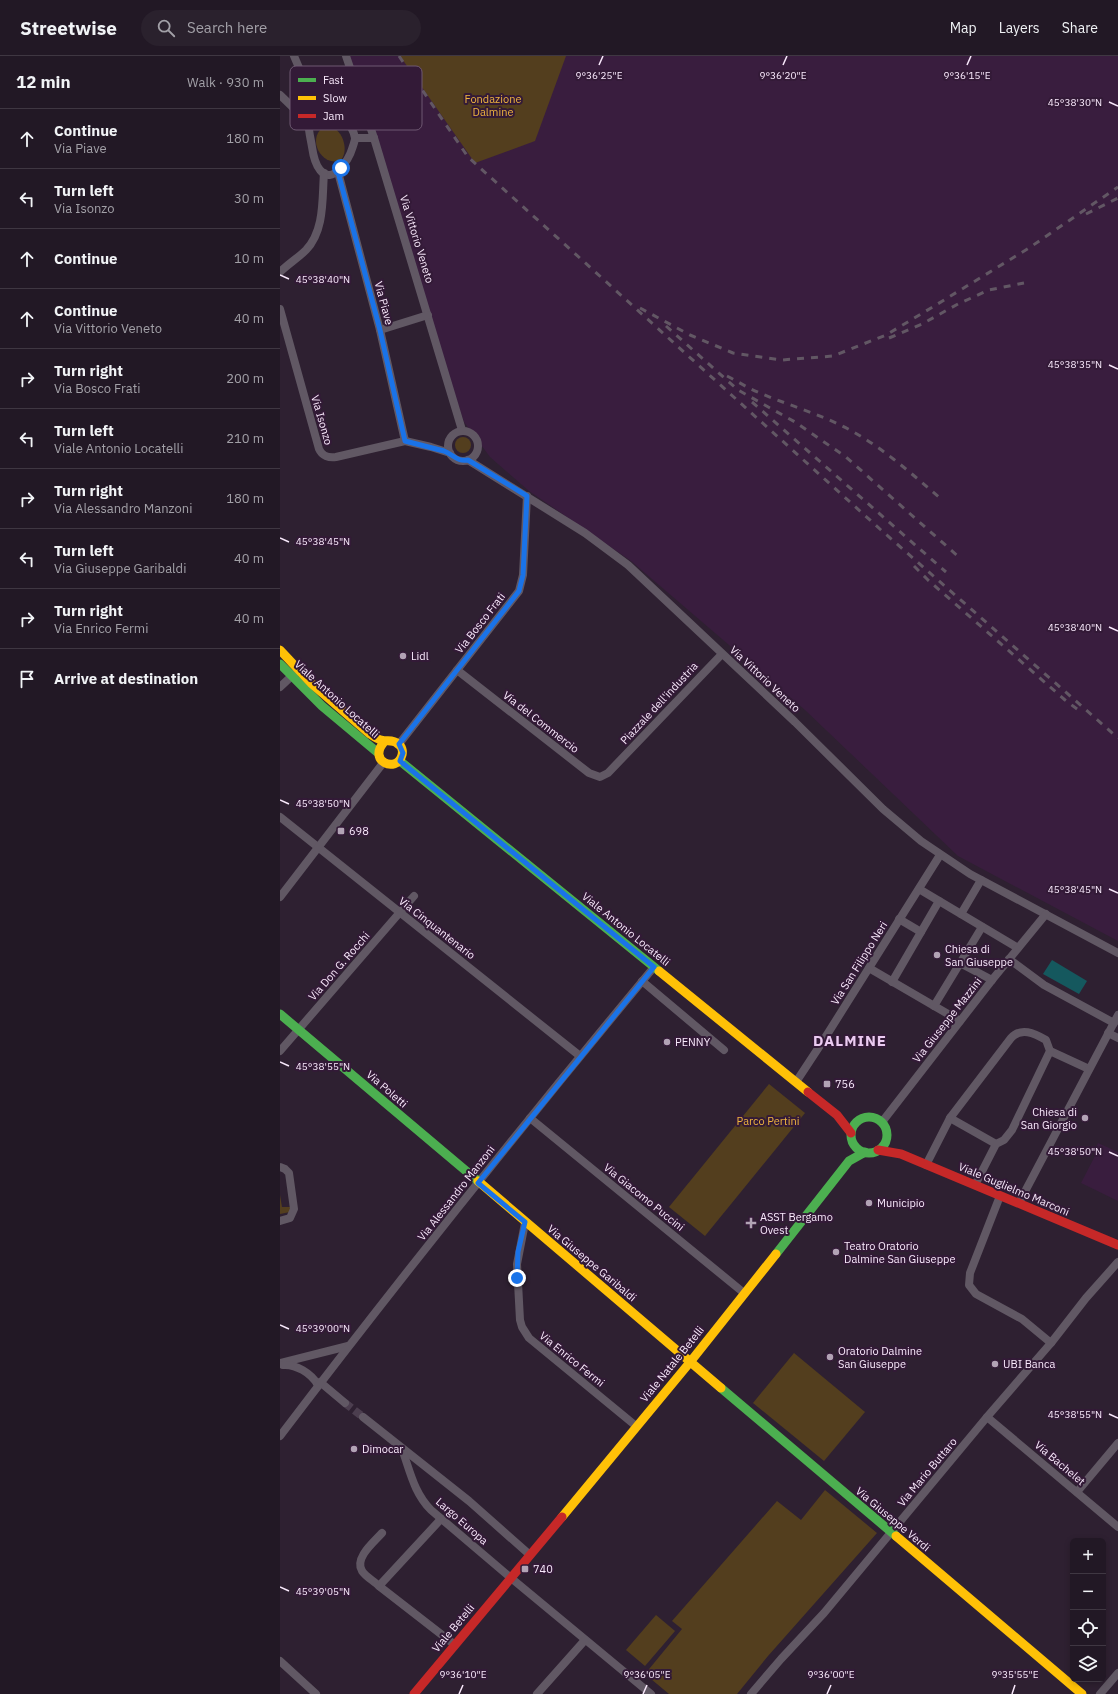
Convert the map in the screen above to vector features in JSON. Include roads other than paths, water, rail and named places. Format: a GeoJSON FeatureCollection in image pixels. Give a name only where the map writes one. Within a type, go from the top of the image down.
{"type":"FeatureCollection","features":[{"type":"Feature","properties":{"kind":"street"},"geometry":{"type":"LineString","coordinates":[[294,56],[298,66]]}},
{"type":"Feature","properties":{"kind":"street","name":"Via Vittorio Veneto"},"geometry":{"type":"LineString","coordinates":[[346,56],[349,66]]}},
{"type":"Feature","properties":{"kind":"street"},"geometry":{"type":"LineString","coordinates":[[280,96],[290,105]]}},
{"type":"Feature","properties":{"kind":"street"},"geometry":{"type":"LineString","coordinates":[[310,130],[315,158],[319,169],[324,173],[331,174],[338,172],[349,158],[355,138],[352,130]]}},
{"type":"Feature","properties":{"kind":"street","name":"Via Vittorio Veneto"},"geometry":{"type":"LineString","coordinates":[[371,130],[462,430]]}},
{"type":"Feature","properties":{"kind":"street"},"geometry":{"type":"LineString","coordinates":[[355,138],[374,138]]}},
{"type":"Feature","properties":{"kind":"street","name":"Via Piave"},"geometry":{"type":"LineString","coordinates":[[338,172],[380,330],[405,441]]}},
{"type":"Feature","properties":{"kind":"street"},"geometry":{"type":"LineString","coordinates":[[280,272],[306,250],[317,233],[322,204],[324,173]]}},
{"type":"Feature","properties":{"kind":"street","name":"Via Isonzo"},"geometry":{"type":"LineString","coordinates":[[280,309],[319,450],[322,453],[334,458],[405,441],[450,453]]}},
{"type":"Feature","properties":{"kind":"street"},"geometry":{"type":"LineString","coordinates":[[380,330],[428,315]]}},
{"type":"Feature","properties":{"kind":"street"},"geometry":{"type":"LineString","coordinates":[[462,430],[471,433],[477,440],[478,450],[476,454],[468,460],[458,460],[450,453],[448,444],[450,439],[457,432],[462,430]]}},
{"type":"Feature","properties":{"kind":"street","name":"Via Vittorio Veneto"},"geometry":{"type":"LineString","coordinates":[[468,460],[527,496],[613,553],[647,581],[888,813],[921,841],[940,855],[982,880],[1118,953]]}},
{"type":"Feature","properties":{"kind":"street","name":"Via Bosco Frati"},"geometry":{"type":"LineString","coordinates":[[399,744],[517,594],[522,580],[527,496]]}},
{"type":"Feature","properties":{"kind":"street","name":"Viale Antonio Locatelli"},"geometry":{"type":"LineString","coordinates":[[280,650],[294,673],[322,706],[377,752],[379,759],[383,763]]}},
{"type":"Feature","properties":{"kind":"street","name":"Piazzale dell'industria"},"geometry":{"type":"LineString","coordinates":[[613,769],[722,654]]}},
{"type":"Feature","properties":{"kind":"street","name":"Viale Antonio Locatelli"},"geometry":{"type":"LineString","coordinates":[[280,664],[294,673],[373,736],[385,742]]}},
{"type":"Feature","properties":{"kind":"street","name":"Via del Commercio"},"geometry":{"type":"LineString","coordinates":[[457,670],[591,775],[603,776],[613,769]]}},
{"type":"Feature","properties":{"kind":"street"},"geometry":{"type":"LineString","coordinates":[[280,687],[294,673]]}},
{"type":"Feature","properties":{"kind":"street","name":"Viale Antonio Locatelli"},"geometry":{"type":"LineString","coordinates":[[377,752],[381,744],[385,742],[393,741],[399,744]]}},
{"type":"Feature","properties":{"kind":"street"},"geometry":{"type":"LineString","coordinates":[[280,898],[383,763],[393,765],[400,761],[403,753],[399,744]]}},
{"type":"Feature","properties":{"kind":"street","name":"Viale Antonio Locatelli"},"geometry":{"type":"LineString","coordinates":[[400,761],[837,1115],[845,1119],[858,1121]]}},
{"type":"Feature","properties":{"kind":"street","name":"Via Cinquantenario"},"geometry":{"type":"LineString","coordinates":[[280,817],[580,1056]]}},
{"type":"Feature","properties":{"kind":"street","name":"Via San Filippo Neri"},"geometry":{"type":"LineString","coordinates":[[796,1082],[940,855]]}},
{"type":"Feature","properties":{"kind":"street"},"geometry":{"type":"LineString","coordinates":[[961,914],[982,880]]}},
{"type":"Feature","properties":{"kind":"street"},"geometry":{"type":"LineString","coordinates":[[919,889],[1018,948]]}},
{"type":"Feature","properties":{"kind":"street","name":"Via Don G. Rocchi"},"geometry":{"type":"LineString","coordinates":[[280,1051],[414,896]]}},
{"type":"Feature","properties":{"kind":"street"},"geometry":{"type":"LineString","coordinates":[[892,982],[939,901]]}},
{"type":"Feature","properties":{"kind":"street","name":"Via Giuseppe Mazzini"},"geometry":{"type":"LineString","coordinates":[[882,1122],[992,980],[1046,914]]}},
{"type":"Feature","properties":{"kind":"street"},"geometry":{"type":"LineString","coordinates":[[900,919],[921,932]]}},
{"type":"Feature","properties":{"kind":"street"},"geometry":{"type":"LineString","coordinates":[[934,1006],[982,927]]}},
{"type":"Feature","properties":{"kind":"street"},"geometry":{"type":"LineString","coordinates":[[1009,959],[1048,987],[1116,1019],[1019,1204]]}},
{"type":"Feature","properties":{"kind":"street"},"geometry":{"type":"LineString","coordinates":[[960,963],[992,980]]}},
{"type":"Feature","properties":{"kind":"street","name":"Via Alessandro Manzoni"},"geometry":{"type":"LineString","coordinates":[[280,1436],[348,1346],[580,1056],[654,967]]}},
{"type":"Feature","properties":{"kind":"street"},"geometry":{"type":"LineString","coordinates":[[869,968],[960,1021]]}},
{"type":"Feature","properties":{"kind":"street"},"geometry":{"type":"LineString","coordinates":[[642,981],[724,1050]]}},
{"type":"Feature","properties":{"kind":"street","name":"Via Poletti"},"geometry":{"type":"LineString","coordinates":[[280,1014],[478,1183]]}},
{"type":"Feature","properties":{"kind":"street"},"geometry":{"type":"LineString","coordinates":[[926,1165],[950,1118],[1014,1035],[1025,1031],[1043,1038],[1047,1042],[1050,1051],[1012,1130],[1004,1140],[996,1144],[975,1185]]}},
{"type":"Feature","properties":{"kind":"street"},"geometry":{"type":"LineString","coordinates":[[1108,1033],[1118,1038]]}},
{"type":"Feature","properties":{"kind":"street"},"geometry":{"type":"LineString","coordinates":[[1050,1051],[1089,1069]]}},
{"type":"Feature","properties":{"kind":"street","name":"Viale Antonio Locatelli"},"geometry":{"type":"LineString","coordinates":[[837,1115],[852,1138]]}},
{"type":"Feature","properties":{"kind":"street"},"geometry":{"type":"LineString","coordinates":[[865,1117],[870,1117],[882,1122],[887,1132],[886,1140],[882,1147],[878,1150],[865,1152],[858,1148],[852,1138],[854,1125],[865,1117]]}},
{"type":"Feature","properties":{"kind":"street","name":"Via Giacomo Puccini"},"geometry":{"type":"LineString","coordinates":[[530,1118],[744,1293]]}},
{"type":"Feature","properties":{"kind":"street"},"geometry":{"type":"LineString","coordinates":[[950,1118],[996,1144]]}},
{"type":"Feature","properties":{"kind":"street","name":"Viale Natale Betelli"},"geometry":{"type":"LineString","coordinates":[[849,1161],[852,1138]]}},
{"type":"Feature","properties":{"kind":"street","name":"Viale Guglielmo Marconi"},"geometry":{"type":"LineString","coordinates":[[886,1140],[901,1154],[1118,1245]]}},
{"type":"Feature","properties":{"kind":"street","name":"Viale Guglielmo Marconi"},"geometry":{"type":"LineString","coordinates":[[878,1150],[901,1154]]}},
{"type":"Feature","properties":{"kind":"street","name":"Viale Natale Betelli"},"geometry":{"type":"LineString","coordinates":[[511,1578],[691,1361],[849,1161],[865,1152]]}},
{"type":"Feature","properties":{"kind":"street"},"geometry":{"type":"LineString","coordinates":[[280,1168],[285,1169],[289,1173],[294,1211],[290,1218],[280,1221]]}},
{"type":"Feature","properties":{"kind":"street","name":"Via Giuseppe Garibaldi"},"geometry":{"type":"LineString","coordinates":[[478,1183],[691,1361]]}},
{"type":"Feature","properties":{"kind":"street"},"geometry":{"type":"LineString","coordinates":[[1000,1196],[970,1273],[969,1285],[976,1294],[1022,1319],[1051,1343]]}},
{"type":"Feature","properties":{"kind":"street","name":"Via Enrico Fermi"},"geometry":{"type":"LineString","coordinates":[[525,1222],[518,1252],[517,1271],[520,1320],[524,1332],[529,1338],[636,1426]]}},
{"type":"Feature","properties":{"kind":"street","name":"Via Mario Buttaro"},"geometry":{"type":"LineString","coordinates":[[751,1694],[781,1659],[824,1614],[987,1417],[1051,1343],[1086,1298],[1118,1262]]}},
{"type":"Feature","properties":{"kind":"street"},"geometry":{"type":"LineString","coordinates":[[280,1364],[348,1346]]}},
{"type":"Feature","properties":{"kind":"street","name":"Via Giuseppe Verdi"},"geometry":{"type":"LineString","coordinates":[[691,1361],[890,1533],[1082,1694]]}},
{"type":"Feature","properties":{"kind":"street"},"geometry":{"type":"LineString","coordinates":[[280,1364],[289,1364],[299,1368],[345,1403]]}},
{"type":"Feature","properties":{"kind":"street","name":"Largo Europa"},"geometry":{"type":"LineString","coordinates":[[363,1417],[476,1507],[530,1555]]}},
{"type":"Feature","properties":{"kind":"street","name":"Via Bachelet"},"geometry":{"type":"LineString","coordinates":[[987,1417],[1118,1527]]}},
{"type":"Feature","properties":{"kind":"street"},"geometry":{"type":"LineString","coordinates":[[1076,1492],[1118,1443]]}},
{"type":"Feature","properties":{"kind":"street","name":"Largo Europa"},"geometry":{"type":"LineString","coordinates":[[402,1449],[417,1493],[428,1507],[651,1694]]}},
{"type":"Feature","properties":{"kind":"street"},"geometry":{"type":"LineString","coordinates":[[380,1586],[441,1519]]}},
{"type":"Feature","properties":{"kind":"street"},"geometry":{"type":"LineString","coordinates":[[382,1533],[362,1557],[360,1565],[363,1572],[455,1645]]}},
{"type":"Feature","properties":{"kind":"street","name":"Viale Betelli"},"geometry":{"type":"LineString","coordinates":[[414,1694],[511,1578]]}},
{"type":"Feature","properties":{"kind":"street"},"geometry":{"type":"LineString","coordinates":[[537,1694],[585,1640]]}},
{"type":"Feature","properties":{"kind":"street"},"geometry":{"type":"LineString","coordinates":[[280,1661],[316,1694]]}},
{"type":"Feature","properties":{"kind":"street"},"geometry":{"type":"LineString","coordinates":[[1100,1694],[1118,1673]]}},
{"type":"Feature","properties":{"kind":"tunnel"},"geometry":{"type":"LineString","coordinates":[[345,1403],[363,1417]]}},
{"type":"Feature","properties":{"kind":"railway"},"geometry":{"type":"LineString","coordinates":[[399,56],[406,66]]}},
{"type":"Feature","properties":{"kind":"railway"},"geometry":{"type":"LineString","coordinates":[[422,90],[468,157],[881,530],[1118,738]]}},
{"type":"Feature","properties":{"kind":"railway"},"geometry":{"type":"LineString","coordinates":[[640,308],[690,335],[733,353],[782,360],[833,356],[886,335],[1029,248],[1118,187]]}},
{"type":"Feature","properties":{"kind":"railway"},"geometry":{"type":"LineString","coordinates":[[1086,214],[1118,198]]}},
{"type":"Feature","properties":{"kind":"railway"},"geometry":{"type":"LineString","coordinates":[[889,338],[922,324],[958,304],[989,290],[1024,283]]}},
{"type":"Feature","properties":{"kind":"railway"},"geometry":{"type":"LineString","coordinates":[[666,326],[738,390],[795,422],[846,457],[960,558]]}},
{"type":"Feature","properties":{"kind":"railway"},"geometry":{"type":"LineString","coordinates":[[727,376],[751,389],[850,430],[886,453],[940,498]]}},
{"type":"Feature","properties":{"kind":"railway"},"geometry":{"type":"LineString","coordinates":[[752,402],[946,572]]}},
{"type":"Feature","properties":{"kind":"railway"},"geometry":{"type":"LineString","coordinates":[[914,566],[1065,700],[1081,712]]}},
{"type":"Feature","properties":{"kind":"place","name":"Lidl"},"geometry":{"type":"Point","coordinates":[403,656]}},
{"type":"Feature","properties":{"kind":"place","name":"698"},"geometry":{"type":"Point","coordinates":[341,831]}},
{"type":"Feature","properties":{"kind":"place","name":"Chiesa di San Giuseppe"},"geometry":{"type":"Point","coordinates":[937,955]}},
{"type":"Feature","properties":{"kind":"place","name":"PENNY"},"geometry":{"type":"Point","coordinates":[667,1042]}},
{"type":"Feature","properties":{"kind":"place","name":"756"},"geometry":{"type":"Point","coordinates":[827,1084]}},
{"type":"Feature","properties":{"kind":"place","name":"Chiesa di San Giorgio"},"geometry":{"type":"Point","coordinates":[1085,1118]}},
{"type":"Feature","properties":{"kind":"place","name":"Municipio"},"geometry":{"type":"Point","coordinates":[869,1203]}},
{"type":"Feature","properties":{"kind":"place","name":"ASST Bergamo Ovest"},"geometry":{"type":"Point","coordinates":[751,1223]}},
{"type":"Feature","properties":{"kind":"place","name":"Teatro Oratorio Dalmine San Giuseppe"},"geometry":{"type":"Point","coordinates":[836,1252]}},
{"type":"Feature","properties":{"kind":"place","name":"Oratorio Dalmine San Giuseppe"},"geometry":{"type":"Point","coordinates":[830,1357]}},
{"type":"Feature","properties":{"kind":"place","name":"UBI Banca"},"geometry":{"type":"Point","coordinates":[995,1364]}},
{"type":"Feature","properties":{"kind":"place","name":"Dimocar"},"geometry":{"type":"Point","coordinates":[354,1449]}},
{"type":"Feature","properties":{"kind":"place","name":"740"},"geometry":{"type":"Point","coordinates":[525,1569]}},
{"type":"Feature","properties":{"kind":"district","name":"DALMINE"},"geometry":{"type":"Point","coordinates":[850,1041]}},
{"type":"Feature","properties":{"kind":"park label","name":"Fondazione Dalmine"},"geometry":{"type":"Point","coordinates":[493,105]}},
{"type":"Feature","properties":{"kind":"park label","name":"Parco Pertini"},"geometry":{"type":"Point","coordinates":[768,1121]}}]}
